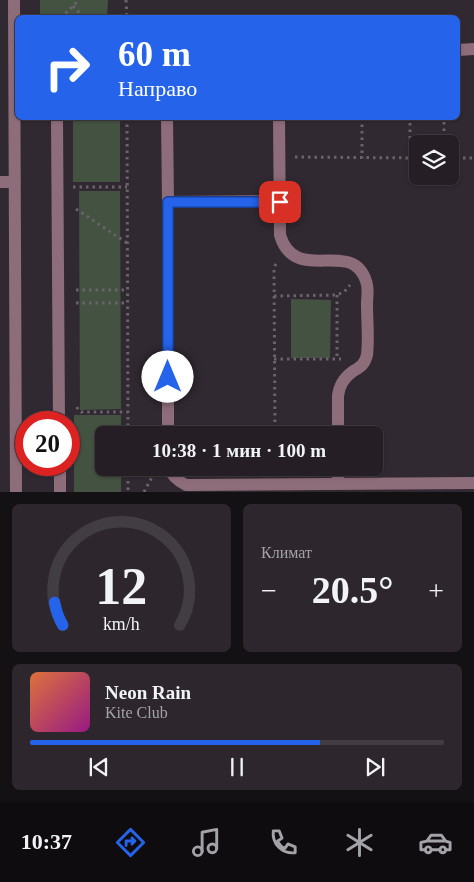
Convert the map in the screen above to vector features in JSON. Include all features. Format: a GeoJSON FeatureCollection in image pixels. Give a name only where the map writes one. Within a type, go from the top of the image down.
{"type":"FeatureCollection","features":[{"type":"Feature","properties":{"kind":"street"},"geometry":{"type":"LineString","coordinates":[[14,0],[15,28]]}},
{"type":"Feature","properties":{"kind":"street"},"geometry":{"type":"LineString","coordinates":[[460,50],[474,50]]}},
{"type":"Feature","properties":{"kind":"street"},"geometry":{"type":"LineString","coordinates":[[15,120],[16,492]]}},
{"type":"Feature","properties":{"kind":"street"},"geometry":{"type":"LineString","coordinates":[[57,120],[59,411]]}},
{"type":"Feature","properties":{"kind":"street"},"geometry":{"type":"LineString","coordinates":[[167,120],[168,426]]}},
{"type":"Feature","properties":{"kind":"street"},"geometry":{"type":"LineString","coordinates":[[279,120],[280,235],[282,243],[292,256],[303,260],[343,260],[351,263],[361,271],[367,283],[366,359],[358,369],[346,377],[339,390],[338,426]]}},
{"type":"Feature","properties":{"kind":"street"},"geometry":{"type":"LineString","coordinates":[[0,182],[15,182]]}},
{"type":"Feature","properties":{"kind":"street"},"geometry":{"type":"LineString","coordinates":[[168,202],[280,202]]}},
{"type":"Feature","properties":{"kind":"street"},"geometry":{"type":"LineString","coordinates":[[60,476],[60,492]]}},
{"type":"Feature","properties":{"kind":"street"},"geometry":{"type":"LineString","coordinates":[[174,476],[178,481],[186,485],[338,484],[441,488],[474,483]]}},
{"type":"Feature","properties":{"kind":"street"},"geometry":{"type":"LineString","coordinates":[[338,476],[338,484]]}},
{"type":"Feature","properties":{"kind":"path"},"geometry":{"type":"LineString","coordinates":[[64,15],[79,0]]}},
{"type":"Feature","properties":{"kind":"path"},"geometry":{"type":"LineString","coordinates":[[126,0],[126,15]]}},
{"type":"Feature","properties":{"kind":"path"},"geometry":{"type":"LineString","coordinates":[[73,6],[81,15]]}},
{"type":"Feature","properties":{"kind":"path"},"geometry":{"type":"LineString","coordinates":[[127,120],[128,426]]}},
{"type":"Feature","properties":{"kind":"path"},"geometry":{"type":"LineString","coordinates":[[362,120],[362,158]]}},
{"type":"Feature","properties":{"kind":"path"},"geometry":{"type":"LineString","coordinates":[[410,120],[410,135]]}},
{"type":"Feature","properties":{"kind":"path"},"geometry":{"type":"LineString","coordinates":[[444,120],[444,135]]}},
{"type":"Feature","properties":{"kind":"path"},"geometry":{"type":"LineString","coordinates":[[279,157],[409,158]]}},
{"type":"Feature","properties":{"kind":"path"},"geometry":{"type":"LineString","coordinates":[[459,158],[474,158]]}},
{"type":"Feature","properties":{"kind":"path"},"geometry":{"type":"LineString","coordinates":[[57,187],[127,187]]}},
{"type":"Feature","properties":{"kind":"path"},"geometry":{"type":"LineString","coordinates":[[76,187],[76,194]]}},
{"type":"Feature","properties":{"kind":"path"},"geometry":{"type":"LineString","coordinates":[[76,202],[76,218]]}},
{"type":"Feature","properties":{"kind":"path"},"geometry":{"type":"LineString","coordinates":[[76,209],[127,243]]}},
{"type":"Feature","properties":{"kind":"path"},"geometry":{"type":"LineString","coordinates":[[275,426],[274,268],[280,255],[286,250]]}},
{"type":"Feature","properties":{"kind":"path"},"geometry":{"type":"LineString","coordinates":[[274,296],[342,294],[361,271]]}},
{"type":"Feature","properties":{"kind":"path"},"geometry":{"type":"LineString","coordinates":[[76,281],[76,303],[128,303]]}},
{"type":"Feature","properties":{"kind":"path"},"geometry":{"type":"LineString","coordinates":[[76,290],[127,290]]}},
{"type":"Feature","properties":{"kind":"path"},"geometry":{"type":"LineString","coordinates":[[337,295],[337,359]]}},
{"type":"Feature","properties":{"kind":"path"},"geometry":{"type":"LineString","coordinates":[[274,360],[366,359]]}},
{"type":"Feature","properties":{"kind":"path"},"geometry":{"type":"LineString","coordinates":[[77,399],[77,408],[81,412],[128,412]]}},
{"type":"Feature","properties":{"kind":"path"},"geometry":{"type":"LineString","coordinates":[[128,476],[128,492]]}},
{"type":"Feature","properties":{"kind":"path"},"geometry":{"type":"LineString","coordinates":[[144,492],[151,479],[155,476]]}},
{"type":"Feature","properties":{"kind":"green space"},"geometry":{"type":"Polygon","coordinates":[[[40,0],[108,0],[107,15],[40,15],[40,0]]]}},
{"type":"Feature","properties":{"kind":"green space"},"geometry":{"type":"Polygon","coordinates":[[[73,120],[120,120],[120,182],[73,182],[73,120]]]}},
{"type":"Feature","properties":{"kind":"green space"},"geometry":{"type":"Polygon","coordinates":[[[79,191],[120,191],[121,409],[80,410],[79,191]]]}},
{"type":"Feature","properties":{"kind":"green space"},"geometry":{"type":"Polygon","coordinates":[[[291,299],[331,300],[330,358],[291,358],[291,299]]]}},
{"type":"Feature","properties":{"kind":"green space"},"geometry":{"type":"Polygon","coordinates":[[[80,415],[121,415],[121,426],[95,426],[95,476],[121,476],[121,492],[74,492],[74,476],[80,476],[80,415]]]}},
{"type":"Feature","properties":{"kind":"route"},"geometry":{"type":"LineString","coordinates":[[168,377],[168,202],[280,202]]}}]}
